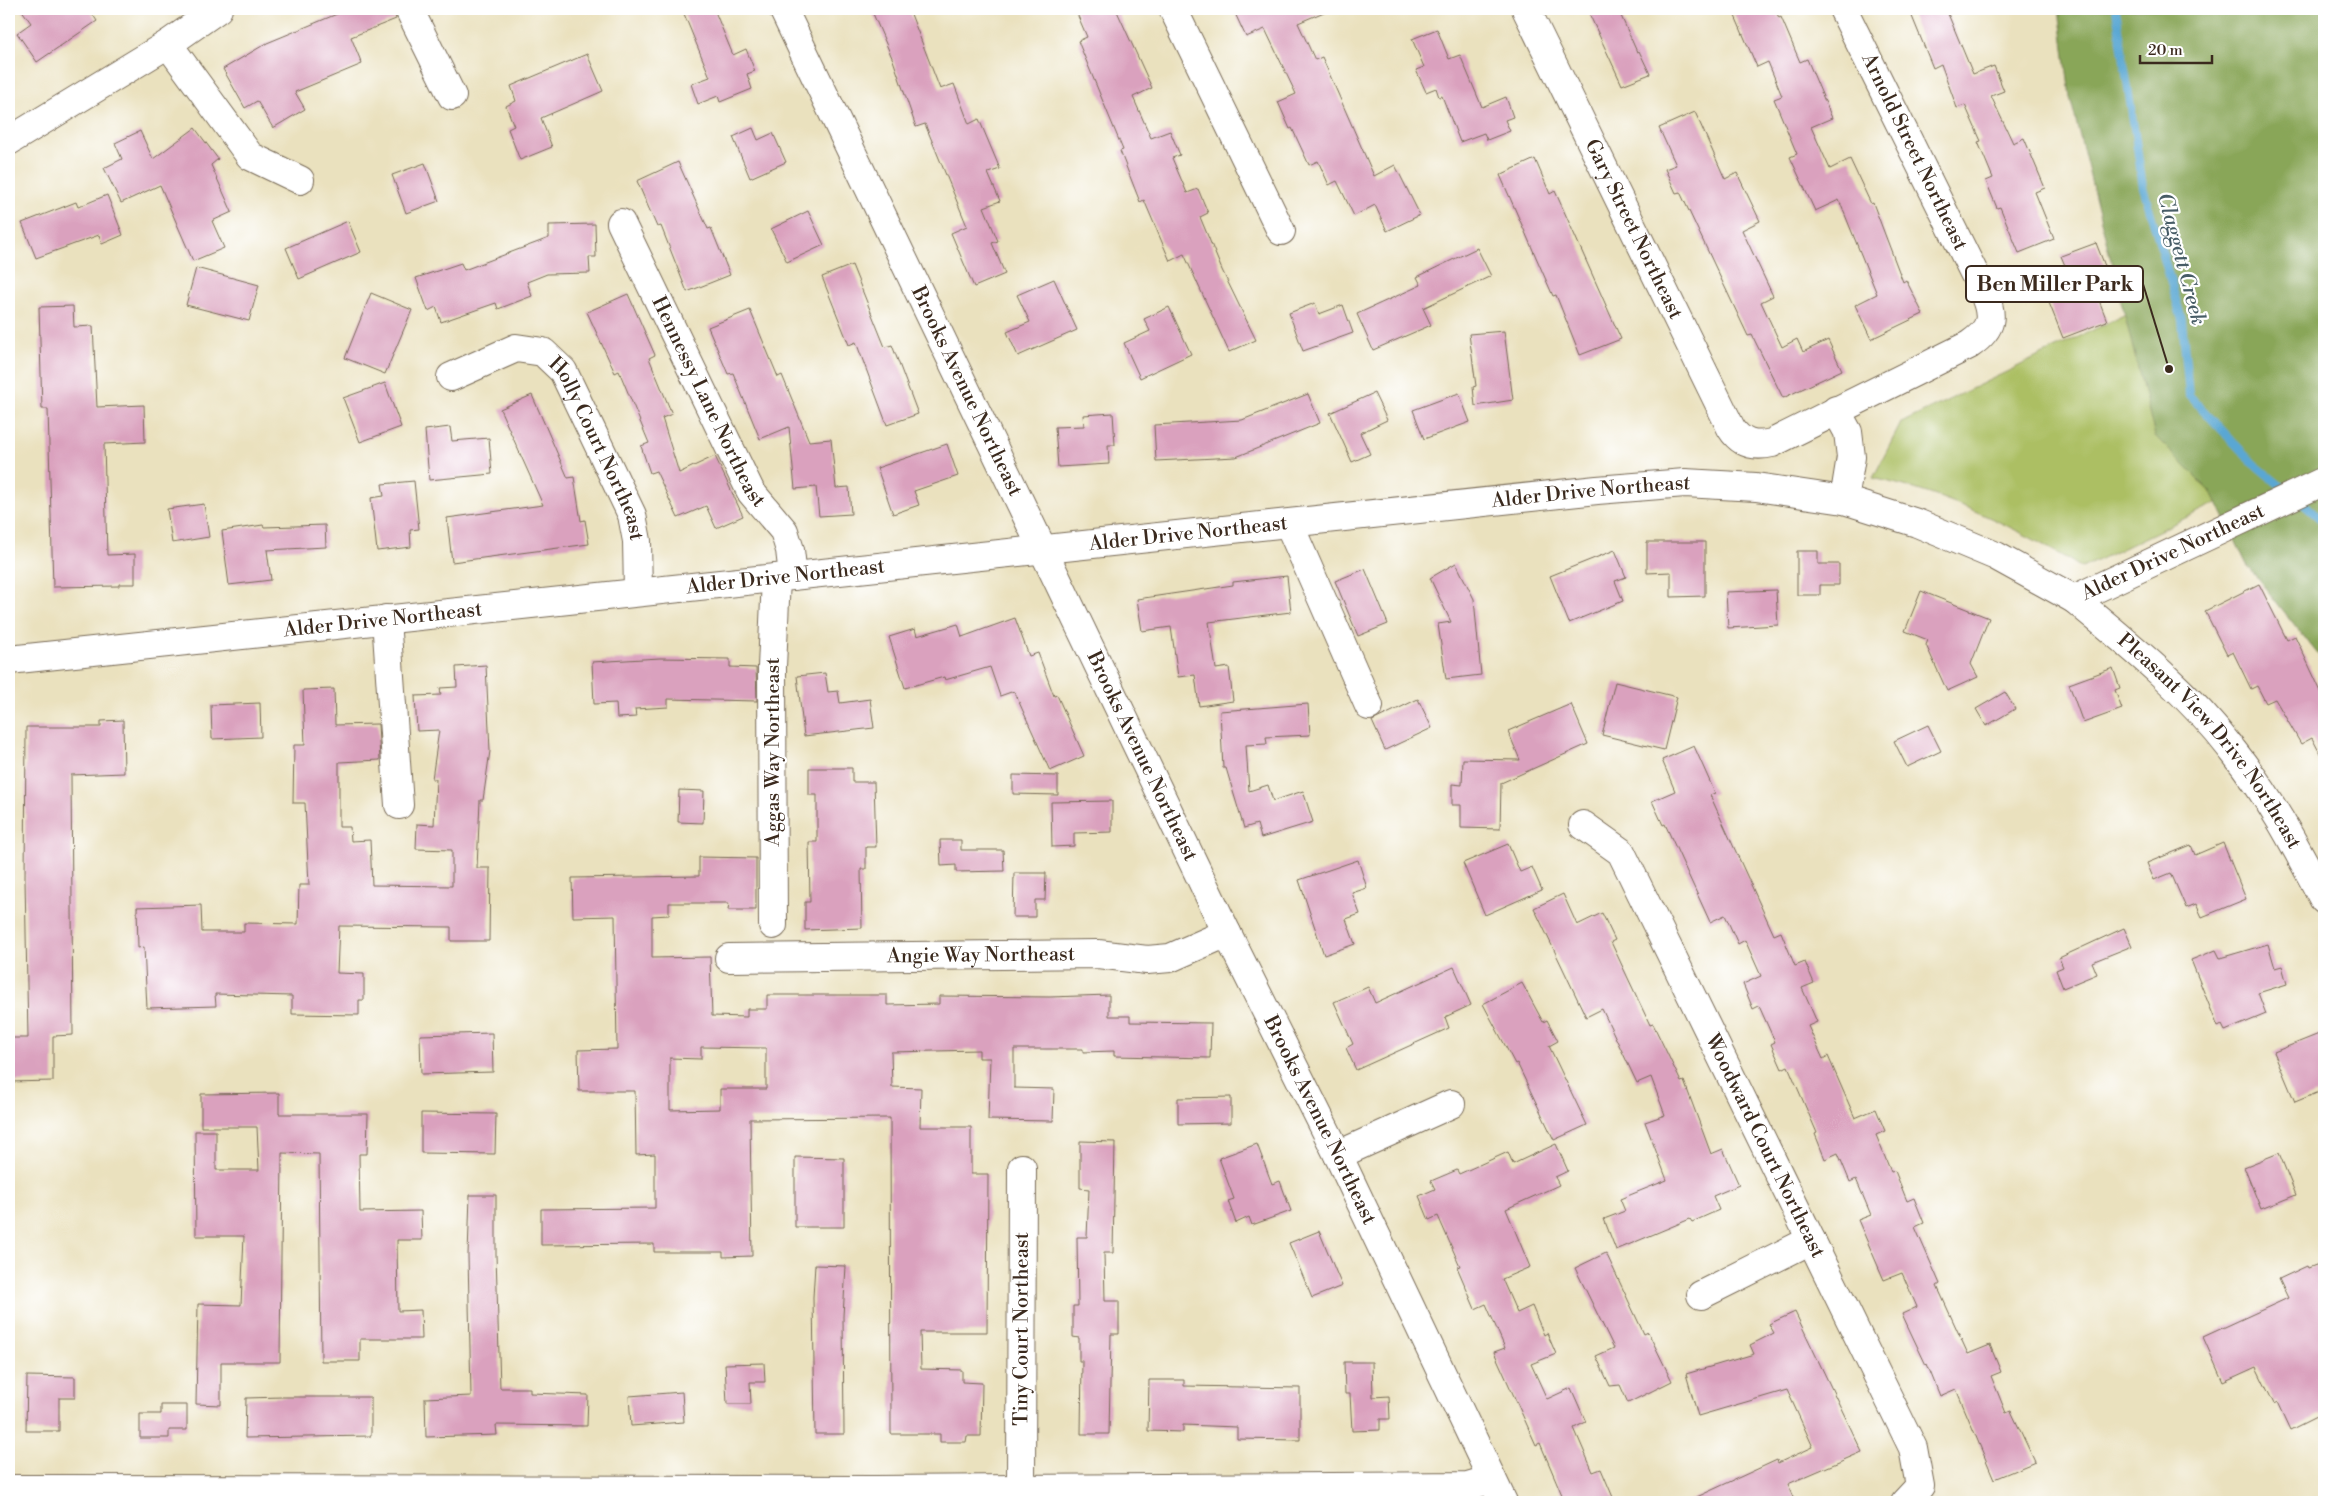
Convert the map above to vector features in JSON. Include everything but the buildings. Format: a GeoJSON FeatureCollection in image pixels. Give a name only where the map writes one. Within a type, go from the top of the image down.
{"type":"FeatureCollection","features":[{"type":"Feature","properties":{"kind":"street"},"geometry":{"type":"LineString","coordinates":[[9,141],[168,44],[218,9]]}},
{"type":"Feature","properties":{"kind":"street"},"geometry":{"type":"LineString","coordinates":[[409,9],[452,96]]}},
{"type":"Feature","properties":{"kind":"street","name":"Brooks Avenue Northeast"},"geometry":{"type":"LineString","coordinates":[[783,9],[1227,933],[1338,1155],[1498,1491]]}},
{"type":"Feature","properties":{"kind":"street"},"geometry":{"type":"LineString","coordinates":[[1173,9],[1281,231]]}},
{"type":"Feature","properties":{"kind":"street","name":"Gary Street Northeast"},"geometry":{"type":"LineString","coordinates":[[1526,9],[1736,435],[1748,444],[1760,446],[1772,443],[1836,410]]}},
{"type":"Feature","properties":{"kind":"street","name":"Arnold Street Northeast"},"geometry":{"type":"LineString","coordinates":[[1836,410],[1969,345],[1982,336],[1989,324],[1990,308],[1842,9]]}},
{"type":"Feature","properties":{"kind":"street"},"geometry":{"type":"LineString","coordinates":[[168,44],[250,156],[300,180]]}},
{"type":"Feature","properties":{"kind":"street","name":"Hennessy Lane Northeast"},"geometry":{"type":"LineString","coordinates":[[621,223],[751,492],[784,531],[790,550],[784,577]]}},
{"type":"Feature","properties":{"kind":"street","name":"Holly Court Northeast"},"geometry":{"type":"LineString","coordinates":[[451,377],[516,348],[543,352],[563,371],[632,515],[637,541],[638,592]]}},
{"type":"Feature","properties":{"kind":"street"},"geometry":{"type":"LineString","coordinates":[[1836,410],[1848,432],[1851,457],[1844,500]]}},
{"type":"Feature","properties":{"kind":"street","name":"Alder Drive Northeast"},"geometry":{"type":"LineString","coordinates":[[9,660],[1597,490],[1685,483],[1756,487],[1844,500],[1917,523],[1996,556],[2074,599],[2324,481]]}},
{"type":"Feature","properties":{"kind":"street"},"geometry":{"type":"LineString","coordinates":[[1288,524],[1369,706]]}},
{"type":"Feature","properties":{"kind":"street","name":"Aggas Way Northeast"},"geometry":{"type":"LineString","coordinates":[[773,925],[772,667],[784,577]]}},
{"type":"Feature","properties":{"kind":"street","name":"Pleasant View Drive Northeast"},"geometry":{"type":"LineString","coordinates":[[2074,599],[2147,659],[2195,707],[2233,750],[2255,780],[2293,840],[2324,900]]}},
{"type":"Feature","properties":{"kind":"street"},"geometry":{"type":"LineString","coordinates":[[386,620],[399,804]]}},
{"type":"Feature","properties":{"kind":"street","name":"Woodward Court Northeast"},"geometry":{"type":"LineString","coordinates":[[1583,825],[1621,852],[1913,1448],[1913,1494]]}},
{"type":"Feature","properties":{"kind":"street","name":"Angie Way Northeast"},"geometry":{"type":"LineString","coordinates":[[729,958],[1098,954],[1147,960],[1170,958],[1227,933]]}},
{"type":"Feature","properties":{"kind":"street"},"geometry":{"type":"LineString","coordinates":[[1338,1155],[1451,1104]]}},
{"type":"Feature","properties":{"kind":"street","name":"Tiny Court Northeast"},"geometry":{"type":"LineString","coordinates":[[1020,1489],[1022,1168]]}},
{"type":"Feature","properties":{"kind":"street"},"geometry":{"type":"LineString","coordinates":[[1701,1295],[1811,1240]]}},
{"type":"Feature","properties":{"kind":"street"},"geometry":{"type":"LineString","coordinates":[[9,1489],[820,1496],[1020,1489],[1244,1496],[1468,1486],[1498,1491]]}},
{"type":"Feature","properties":{"kind":"green space"},"geometry":{"type":"Polygon","coordinates":[[[2059,9],[2324,9],[2324,662],[2247,565],[2213,494],[2155,436],[2070,97],[2059,9]]]}},
{"type":"Feature","properties":{"kind":"green space"},"geometry":{"type":"Polygon","coordinates":[[[2324,218],[2324,451],[2082,568],[2033,539],[1982,514],[1929,493],[1873,478],[1901,423],[2324,218]]]}},
{"type":"Feature","properties":{"kind":"waterway","name":"Claggett Creek"},"geometry":{"type":"LineString","coordinates":[[2116,9],[2143,187],[2182,320],[2189,395],[2253,463],[2288,492]]}},
{"type":"Feature","properties":{"kind":"waterway","name":"Claggett Creek"},"geometry":{"type":"LineString","coordinates":[[2297,499],[2324,522]]}},
{"type":"Feature","properties":{"kind":"place","name":"Ben Miller Park"},"geometry":{"type":"Point","coordinates":[2169,369]}}]}
